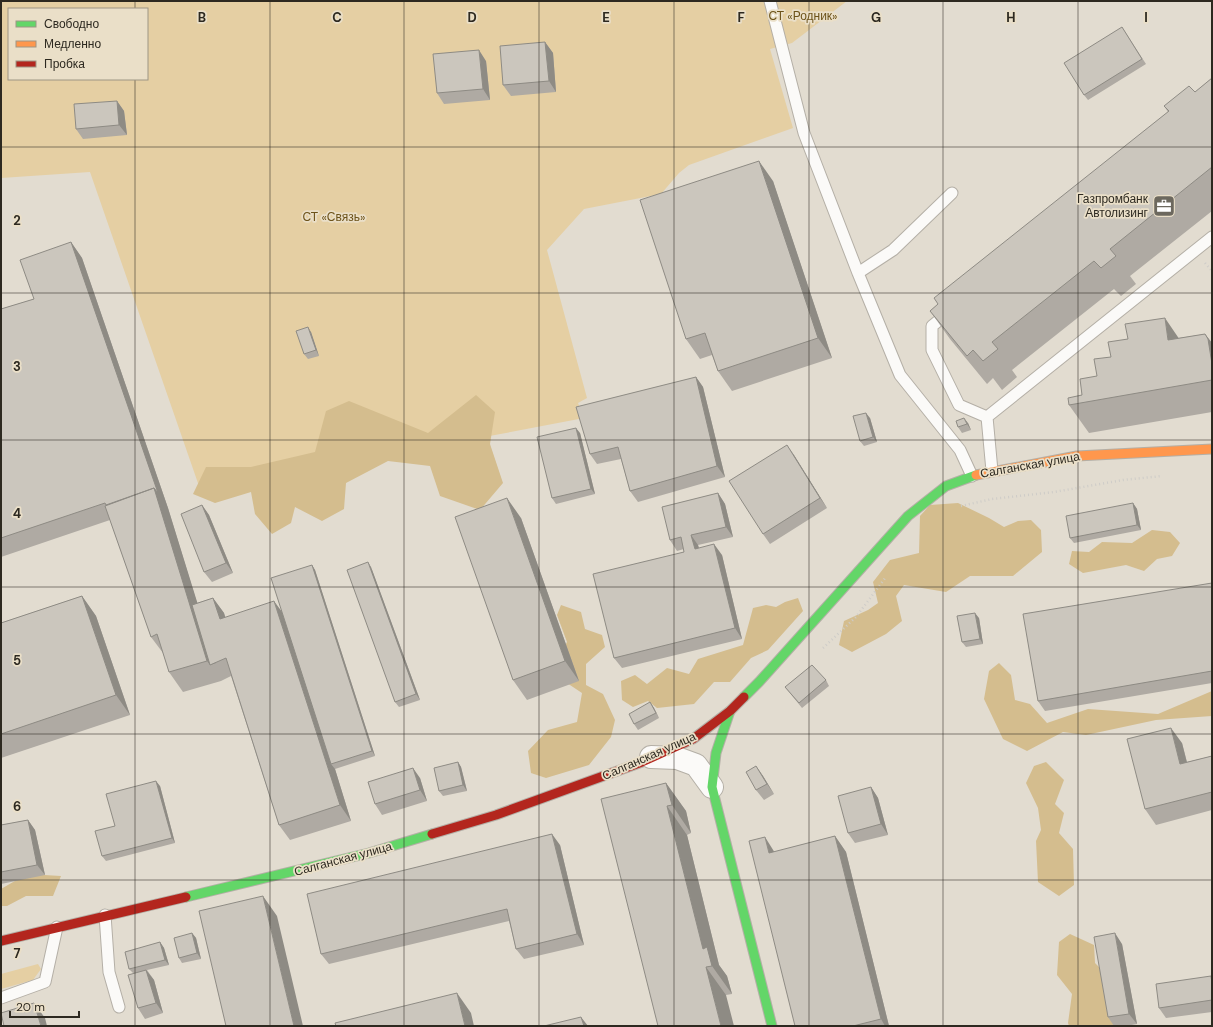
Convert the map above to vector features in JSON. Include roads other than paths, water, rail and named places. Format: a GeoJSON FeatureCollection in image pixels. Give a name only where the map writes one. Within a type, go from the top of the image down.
{"type":"FeatureCollection","features":[{"type":"Feature","properties":{"kind":"street","name":"Салганская улица"},"geometry":{"type":"LineString","coordinates":[[1,941],[105,915],[287,873],[376,850],[496,815],[568,790],[651,757],[692,739],[730,711],[770,670],[908,516],[946,486],[992,470],[1077,456],[1212,449]]}},
{"type":"Feature","properties":{"kind":"street"},"geometry":{"type":"LineString","coordinates":[[730,711],[716,753],[712,787],[772,1026]]}},
{"type":"Feature","properties":{"kind":"street"},"geometry":{"type":"LineString","coordinates":[[651,757],[677,758],[696,765],[712,787]]}},
{"type":"Feature","properties":{"kind":"lane"},"geometry":{"type":"LineString","coordinates":[[770,1],[804,133],[858,273],[900,375],[960,450],[972,476]]}},
{"type":"Feature","properties":{"kind":"lane"},"geometry":{"type":"LineString","coordinates":[[858,273],[893,250],[952,193]]}},
{"type":"Feature","properties":{"kind":"lane"},"geometry":{"type":"LineString","coordinates":[[987,417],[1212,237]]}},
{"type":"Feature","properties":{"kind":"lane"},"geometry":{"type":"LineString","coordinates":[[957,306],[932,326],[932,350],[959,405],[987,417]]}},
{"type":"Feature","properties":{"kind":"lane"},"geometry":{"type":"LineString","coordinates":[[987,417],[992,470]]}},
{"type":"Feature","properties":{"kind":"lane"},"geometry":{"type":"LineString","coordinates":[[105,915],[109,972],[119,1007]]}},
{"type":"Feature","properties":{"kind":"lane"},"geometry":{"type":"LineString","coordinates":[[1,998],[45,982],[57,927]]}},
{"type":"Feature","properties":{"kind":"place","name":"Газпромбанк Автолизинг"},"geometry":{"type":"Point","coordinates":[1164,206]}},
{"type":"Feature","properties":{"kind":"park label","name":"СТ «Родник»"},"geometry":{"type":"Point","coordinates":[803,16]}},
{"type":"Feature","properties":{"kind":"park label","name":"СТ «Связь»"},"geometry":{"type":"Point","coordinates":[334,217]}}]}
